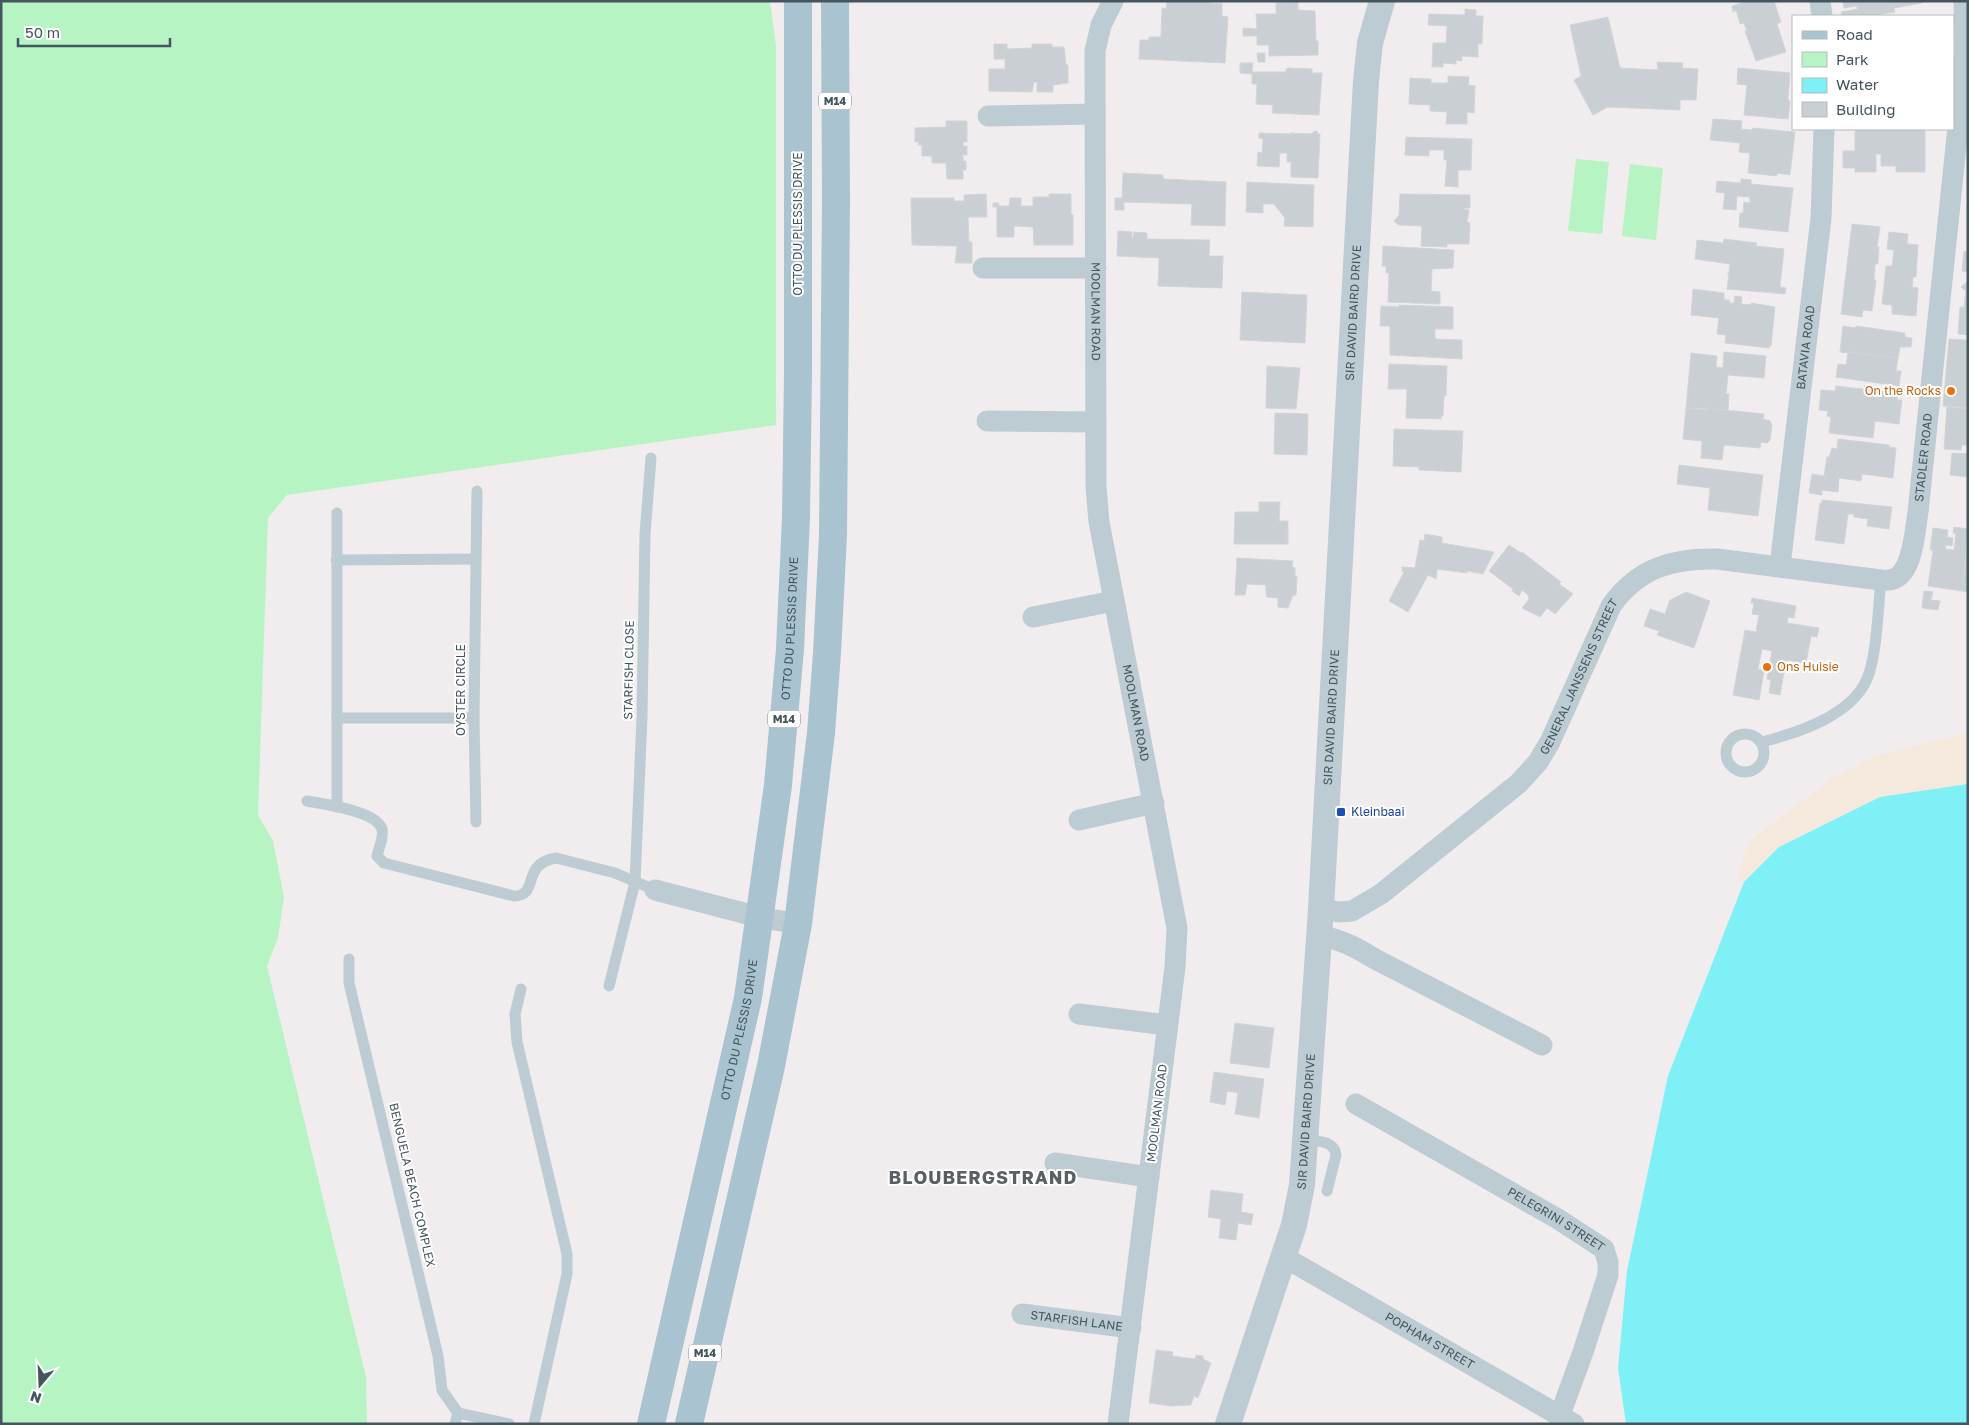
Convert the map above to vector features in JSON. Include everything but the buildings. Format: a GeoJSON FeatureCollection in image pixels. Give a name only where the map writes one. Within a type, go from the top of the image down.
{"type":"FeatureCollection","features":[{"type":"Feature","properties":{"kind":"main road","name":"OTTO DU PLESSIS DRIVE"},"geometry":{"type":"LineString","coordinates":[[650,1424],[748,998],[778,785],[790,649],[796,518],[798,1]]}},
{"type":"Feature","properties":{"kind":"main road","name":"M14"},"geometry":{"type":"LineString","coordinates":[[689,1424],[771,1066],[798,924],[816,776],[827,653],[833,535],[836,201],[835,1]]}},
{"type":"Feature","properties":{"kind":"main road"},"geometry":{"type":"LineString","coordinates":[[798,372],[835,371]]}},
{"type":"Feature","properties":{"kind":"street","name":"MOOLMAN ROAD"},"geometry":{"type":"LineString","coordinates":[[1113,1],[1102,25],[1095,51],[1096,486],[1099,522],[1177,928],[1175,967],[1118,1424]]}},
{"type":"Feature","properties":{"kind":"street","name":"SIR DAVID BAIRD DRIVE"},"geometry":{"type":"LineString","coordinates":[[1228,1424],[1284,1257],[1300,1202],[1320,935],[1366,81],[1370,43],[1382,1]]}},
{"type":"Feature","properties":{"kind":"street"},"geometry":{"type":"LineString","coordinates":[[1820,1],[1822,15]]}},
{"type":"Feature","properties":{"kind":"street","name":"STADLER ROAD"},"geometry":{"type":"LineString","coordinates":[[1881,580],[1893,580],[1901,574],[1907,565],[1916,523],[1959,127],[1965,50],[1964,1]]}},
{"type":"Feature","properties":{"kind":"street"},"geometry":{"type":"LineString","coordinates":[[988,116],[1095,114]]}},
{"type":"Feature","properties":{"kind":"street","name":"BATAVIA ROAD"},"geometry":{"type":"LineString","coordinates":[[1780,566],[1821,218],[1824,130]]}},
{"type":"Feature","properties":{"kind":"street"},"geometry":{"type":"LineString","coordinates":[[983,268],[1096,268]]}},
{"type":"Feature","properties":{"kind":"street"},"geometry":{"type":"LineString","coordinates":[[987,421],[1096,422]]}},
{"type":"Feature","properties":{"kind":"street","name":"GENERAL JANSSENS STREET"},"geometry":{"type":"LineString","coordinates":[[1321,909],[1339,912],[1352,911],[1382,894],[1519,783],[1538,762],[1550,742],[1603,623],[1619,595],[1630,585],[1653,570],[1690,558],[1717,559],[1881,580]]}},
{"type":"Feature","properties":{"kind":"street"},"geometry":{"type":"LineString","coordinates":[[1033,617],[1114,601]]}},
{"type":"Feature","properties":{"kind":"street"},"geometry":{"type":"LineString","coordinates":[[1079,820],[1154,802]]}},
{"type":"Feature","properties":{"kind":"street"},"geometry":{"type":"LineString","coordinates":[[655,890],[759,917],[798,924]]}},
{"type":"Feature","properties":{"kind":"street"},"geometry":{"type":"LineString","coordinates":[[1320,935],[1344,941],[1542,1045]]}},
{"type":"Feature","properties":{"kind":"street"},"geometry":{"type":"LineString","coordinates":[[1079,1014],[1167,1025]]}},
{"type":"Feature","properties":{"kind":"street","name":"PELEGRINI STREET"},"geometry":{"type":"LineString","coordinates":[[1356,1104],[1558,1219],[1604,1250],[1608,1262],[1608,1275],[1584,1352],[1567,1419]]}},
{"type":"Feature","properties":{"kind":"street"},"geometry":{"type":"LineString","coordinates":[[1055,1163],[1149,1177]]}},
{"type":"Feature","properties":{"kind":"street","name":"POPHAM STREET"},"geometry":{"type":"LineString","coordinates":[[1284,1257],[1567,1419]]}},
{"type":"Feature","properties":{"kind":"street","name":"STARFISH LANE"},"geometry":{"type":"LineString","coordinates":[[1022,1314],[1130,1328]]}},
{"type":"Feature","properties":{"kind":"lane","name":"STARFISH CLOSE"},"geometry":{"type":"LineString","coordinates":[[609,986],[635,882],[642,717],[645,534],[651,458]]}},
{"type":"Feature","properties":{"kind":"lane","name":"OYSTER CIRCLE"},"geometry":{"type":"LineString","coordinates":[[476,822],[474,718],[477,491]]}},
{"type":"Feature","properties":{"kind":"lane"},"geometry":{"type":"LineString","coordinates":[[336,513],[337,807]]}},
{"type":"Feature","properties":{"kind":"lane"},"geometry":{"type":"LineString","coordinates":[[336,560],[475,558]]}},
{"type":"Feature","properties":{"kind":"lane"},"geometry":{"type":"LineString","coordinates":[[1762,742],[1790,735],[1817,723],[1848,704],[1858,693],[1872,663],[1881,580]]}},
{"type":"Feature","properties":{"kind":"lane"},"geometry":{"type":"LineString","coordinates":[[338,718],[474,718]]}},
{"type":"Feature","properties":{"kind":"lane"},"geometry":{"type":"LineString","coordinates":[[307,801],[367,815],[377,821],[382,829],[382,840],[377,856],[384,863],[514,896],[522,896],[527,893],[533,872],[540,863],[556,858],[615,873],[655,890]]}},
{"type":"Feature","properties":{"kind":"lane","name":"BENGUELA BEACH COMPLEX"},"geometry":{"type":"LineString","coordinates":[[349,959],[349,983],[438,1356],[442,1390],[457,1418],[509,1424]]}},
{"type":"Feature","properties":{"kind":"lane"},"geometry":{"type":"LineString","coordinates":[[521,989],[515,1014],[516,1036],[567,1254],[567,1274],[534,1424]]}},
{"type":"Feature","properties":{"kind":"lane"},"geometry":{"type":"LineString","coordinates":[[1306,1139],[1330,1144],[1335,1150],[1327,1191]]}},
{"type":"Feature","properties":{"kind":"green space"},"geometry":{"type":"Polygon","coordinates":[[[1,1],[770,1],[776,46],[776,425],[287,495],[268,518],[258,815],[273,841],[284,897],[278,938],[267,966],[366,1377],[367,1424],[1,1424],[1,1]]]}},
{"type":"Feature","properties":{"kind":"green space"},"geometry":{"type":"Polygon","coordinates":[[[1576,159],[1609,162],[1602,234],[1568,231],[1576,159]]]}},
{"type":"Feature","properties":{"kind":"green space"},"geometry":{"type":"Polygon","coordinates":[[[1630,164],[1663,168],[1656,240],[1622,236],[1630,164]]]}},
{"type":"Feature","properties":{"kind":"sand"},"geometry":{"type":"Polygon","coordinates":[[[1968,732],[1968,784],[1880,797],[1779,847],[1744,882],[1736,880],[1748,842],[1830,780],[1875,756],[1968,732]]]}},
{"type":"Feature","properties":{"kind":"water"},"geometry":{"type":"Polygon","coordinates":[[[1968,784],[1968,1424],[1626,1424],[1618,1368],[1627,1271],[1668,1076],[1744,882],[1779,847],[1880,797],[1968,784]]]}},
{"type":"Feature","properties":{"kind":"place","name":"On the Rocks"},"geometry":{"type":"Point","coordinates":[1951,391]}},
{"type":"Feature","properties":{"kind":"place","name":"Ons Huisie"},"geometry":{"type":"Point","coordinates":[1767,667]}},
{"type":"Feature","properties":{"kind":"place","name":"Kleinbaai"},"geometry":{"type":"Point","coordinates":[1341,812]}},
{"type":"Feature","properties":{"kind":"district","name":"BLOUBERGSTRAND"},"geometry":{"type":"Point","coordinates":[983,1178]}}]}
